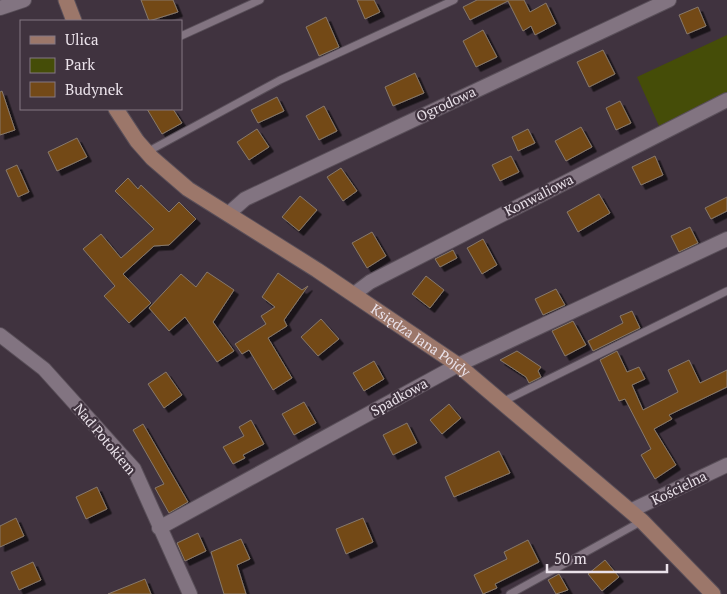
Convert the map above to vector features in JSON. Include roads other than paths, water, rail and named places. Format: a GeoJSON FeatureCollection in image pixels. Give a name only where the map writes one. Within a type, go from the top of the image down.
{"type":"FeatureCollection","features":[{"type":"Feature","properties":{"kind":"street"},"geometry":{"type":"LineString","coordinates":[[0,8],[24,0]]}},
{"type":"Feature","properties":{"kind":"street"},"geometry":{"type":"LineString","coordinates":[[66,0],[74,20]]}},
{"type":"Feature","properties":{"kind":"street","name":"Ogrodowa"},"geometry":{"type":"LineString","coordinates":[[228,214],[245,199],[669,0]]}},
{"type":"Feature","properties":{"kind":"street","name":"Konwaliowa"},"geometry":{"type":"LineString","coordinates":[[354,294],[370,282],[727,100]]}},
{"type":"Feature","properties":{"kind":"street","name":"Księdza Jana Pojdy"},"geometry":{"type":"LineString","coordinates":[[117,110],[147,152],[176,179],[354,294],[458,365],[636,516],[713,594]]}},
{"type":"Feature","properties":{"kind":"street","name":"Spadkowa"},"geometry":{"type":"LineString","coordinates":[[159,528],[458,365],[727,239]]}},
{"type":"Feature","properties":{"kind":"street","name":"Nad Potokiem"},"geometry":{"type":"LineString","coordinates":[[0,335],[44,369],[134,469],[190,594]]}},
{"type":"Feature","properties":{"kind":"street","name":"Kościelna"},"geometry":{"type":"LineString","coordinates":[[636,516],[727,464]]}},
{"type":"Feature","properties":{"kind":"lane"},"geometry":{"type":"LineString","coordinates":[[182,36],[260,0]]}},
{"type":"Feature","properties":{"kind":"lane"},"geometry":{"type":"LineString","coordinates":[[147,152],[280,80],[454,0]]}},
{"type":"Feature","properties":{"kind":"lane"},"geometry":{"type":"LineString","coordinates":[[502,402],[727,291]]}},
{"type":"Feature","properties":{"kind":"lane"},"geometry":{"type":"LineString","coordinates":[[510,594],[636,516]]}}]}
